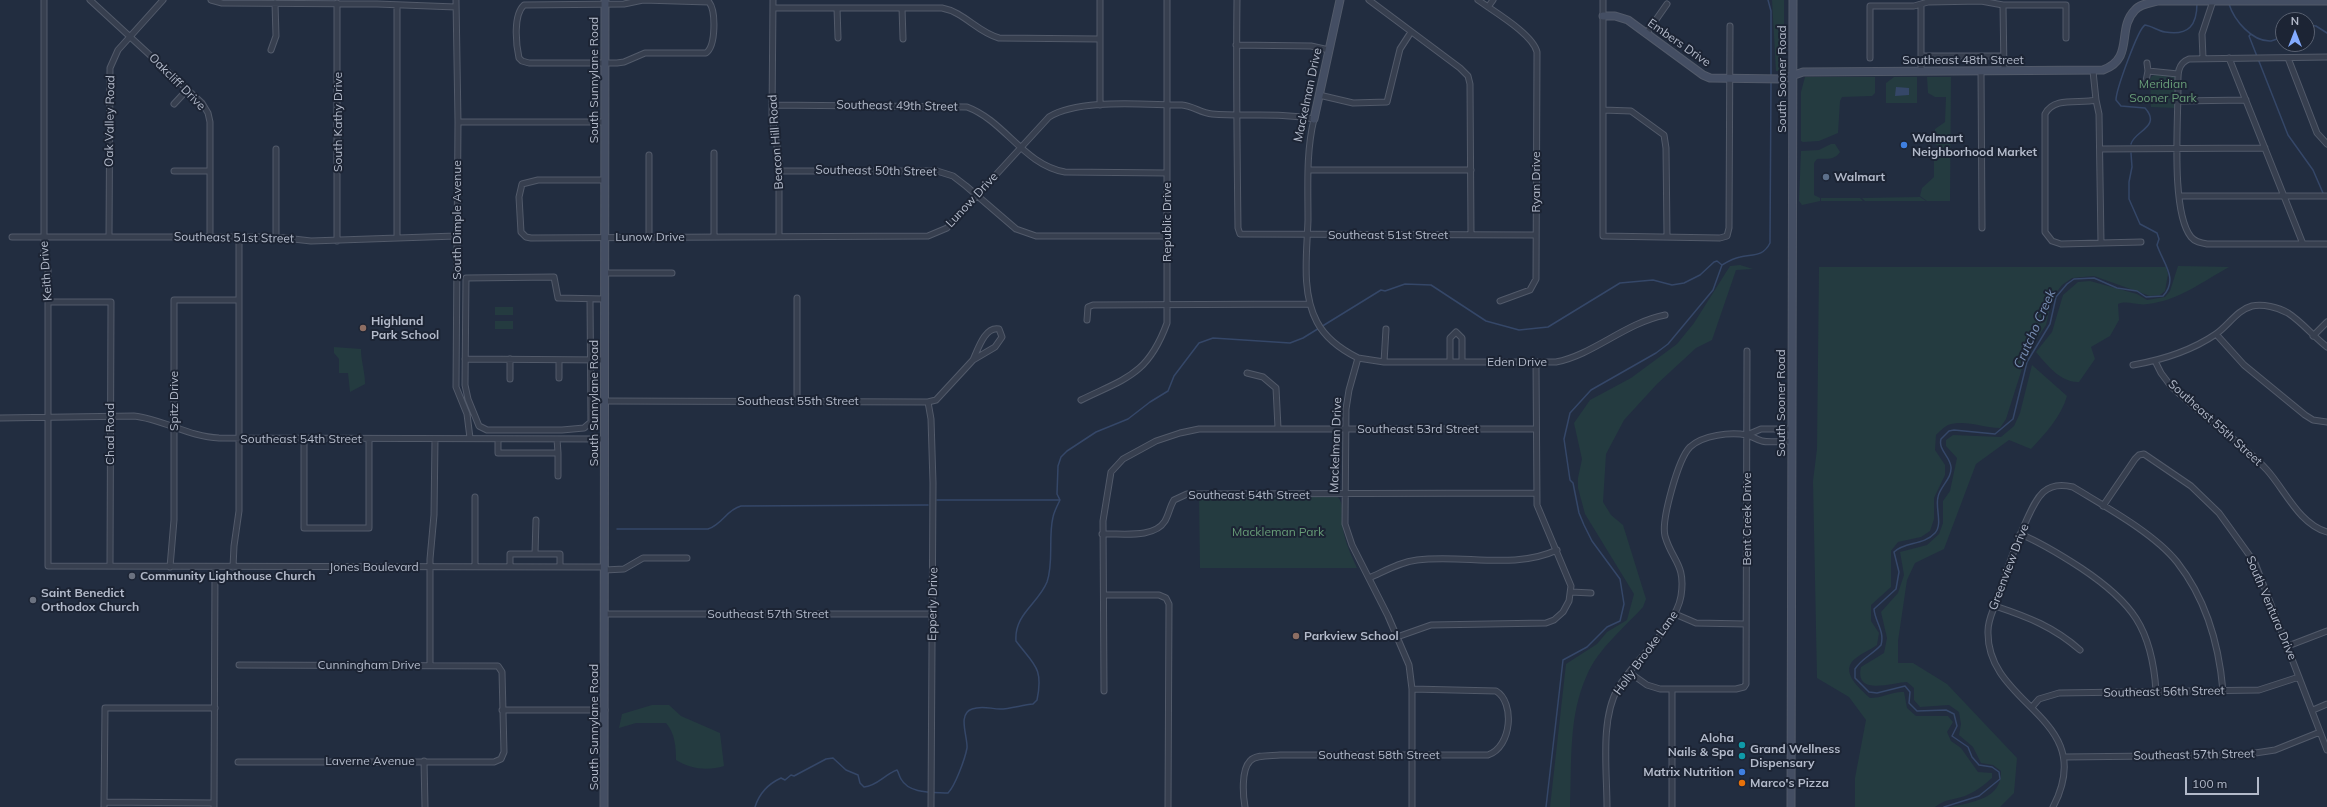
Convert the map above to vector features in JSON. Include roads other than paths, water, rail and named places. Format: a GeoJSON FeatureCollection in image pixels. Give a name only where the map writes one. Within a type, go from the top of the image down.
{"type":"FeatureCollection","features":[{"type":"Feature","properties":{"kind":"main road","name":"Mackelman Drive"},"geometry":{"type":"LineString","coordinates":[[1314,119],[1340,0]]}},
{"type":"Feature","properties":{"kind":"main road","name":"South Sooner Road"},"geometry":{"type":"LineString","coordinates":[[1791,807],[1793,0]]}},
{"type":"Feature","properties":{"kind":"main road","name":"Southeast 48th Street"},"geometry":{"type":"LineString","coordinates":[[1793,76],[1803,72],[2093,71],[2111,67],[2119,59],[2124,49],[2126,26],[2135,9],[2158,1]]}},
{"type":"Feature","properties":{"kind":"main road"},"geometry":{"type":"LineString","coordinates":[[2158,1],[2327,1]]}},
{"type":"Feature","properties":{"kind":"main road","name":"South Sunnylane Road"},"geometry":{"type":"LineString","coordinates":[[604,807],[605,2]]}},
{"type":"Feature","properties":{"kind":"main road","name":"Embers Drive"},"geometry":{"type":"LineString","coordinates":[[1603,16],[1622,18],[1703,75],[1717,80],[1778,79],[1793,76]]}},
{"type":"Feature","properties":{"kind":"street","name":"Keith Drive"},"geometry":{"type":"LineString","coordinates":[[44,0],[44,252],[48,266],[48,566]]}},
{"type":"Feature","properties":{"kind":"street","name":"Oakcliff Drive"},"geometry":{"type":"LineString","coordinates":[[90,0],[202,103],[210,117],[210,237]]}},
{"type":"Feature","properties":{"kind":"street","name":"Oak Valley Road"},"geometry":{"type":"LineString","coordinates":[[109,237],[109,74],[115,55],[163,0]]}},
{"type":"Feature","properties":{"kind":"street"},"geometry":{"type":"LineString","coordinates":[[211,0],[222,3],[337,3],[456,7]]}},
{"type":"Feature","properties":{"kind":"street","name":"South Dimple Avenue"},"geometry":{"type":"LineString","coordinates":[[456,0],[458,122],[456,386],[467,414],[470,438]]}},
{"type":"Feature","properties":{"kind":"street"},"geometry":{"type":"LineString","coordinates":[[643,0],[709,2],[712,6],[713,44],[706,53],[645,53],[624,62],[529,63],[522,61],[518,51],[518,18],[519,10],[524,5],[605,2],[624,4],[643,0]]}},
{"type":"Feature","properties":{"kind":"street","name":"Beacon Hill Road"},"geometry":{"type":"LineString","coordinates":[[773,0],[772,123],[778,150],[779,236]]}},
{"type":"Feature","properties":{"kind":"street"},"geometry":{"type":"LineString","coordinates":[[1100,0],[1100,105]]}},
{"type":"Feature","properties":{"kind":"street","name":"Republic Drive"},"geometry":{"type":"LineString","coordinates":[[1081,400],[1125,381],[1143,366],[1163,333],[1167,323],[1167,0]]}},
{"type":"Feature","properties":{"kind":"street"},"geometry":{"type":"LineString","coordinates":[[1236,114],[1237,0]]}},
{"type":"Feature","properties":{"kind":"street"},"geometry":{"type":"LineString","coordinates":[[1369,0],[1460,68],[1469,78],[1471,235]]}},
{"type":"Feature","properties":{"kind":"street"},"geometry":{"type":"LineString","coordinates":[[1478,0],[1488,7],[1493,0]]}},
{"type":"Feature","properties":{"kind":"street"},"geometry":{"type":"LineString","coordinates":[[1603,0],[1603,236],[1720,238],[1727,236],[1729,228],[1730,26]]}},
{"type":"Feature","properties":{"kind":"street"},"geometry":{"type":"LineString","coordinates":[[1870,58],[1870,6],[1921,4],[1928,2],[1981,1],[2003,6],[2066,5],[2066,38]]}},
{"type":"Feature","properties":{"kind":"street"},"geometry":{"type":"LineString","coordinates":[[2202,58],[2202,34],[2213,1]]}},
{"type":"Feature","properties":{"kind":"street"},"geometry":{"type":"LineString","coordinates":[[271,50],[276,36],[275,3]]}},
{"type":"Feature","properties":{"kind":"street","name":"South Kathy Drive"},"geometry":{"type":"LineString","coordinates":[[337,3],[337,241]]}},
{"type":"Feature","properties":{"kind":"street"},"geometry":{"type":"LineString","coordinates":[[1646,34],[1667,4]]}},
{"type":"Feature","properties":{"kind":"street"},"geometry":{"type":"LineString","coordinates":[[1921,4],[1921,72]]}},
{"type":"Feature","properties":{"kind":"street"},"geometry":{"type":"LineString","coordinates":[[397,6],[397,238]]}},
{"type":"Feature","properties":{"kind":"street"},"geometry":{"type":"LineString","coordinates":[[2003,6],[2004,71]]}},
{"type":"Feature","properties":{"kind":"street","name":"Ryan Drive"},"geometry":{"type":"LineString","coordinates":[[1488,7],[1532,41],[1536,52],[1536,279],[1533,287],[1500,301]]}},
{"type":"Feature","properties":{"kind":"street"},"geometry":{"type":"LineString","coordinates":[[773,8],[935,8],[952,10],[987,34],[999,38],[1100,39]]}},
{"type":"Feature","properties":{"kind":"street"},"geometry":{"type":"LineString","coordinates":[[837,8],[838,38]]}},
{"type":"Feature","properties":{"kind":"street"},"geometry":{"type":"LineString","coordinates":[[902,8],[903,39]]}},
{"type":"Feature","properties":{"kind":"street"},"geometry":{"type":"LineString","coordinates":[[1319,95],[1353,103],[1387,102],[1400,49],[1411,32]]}},
{"type":"Feature","properties":{"kind":"street"},"geometry":{"type":"LineString","coordinates":[[1236,45],[1311,46],[1329,50]]}},
{"type":"Feature","properties":{"kind":"street"},"geometry":{"type":"LineString","coordinates":[[1921,56],[2003,56]]}},
{"type":"Feature","properties":{"kind":"street"},"geometry":{"type":"LineString","coordinates":[[2327,57],[2189,59],[2183,63],[2178,74],[2179,196],[2186,228],[2196,241],[2207,244],[2327,244]]}},
{"type":"Feature","properties":{"kind":"street"},"geometry":{"type":"LineString","coordinates":[[2229,58],[2303,244]]}},
{"type":"Feature","properties":{"kind":"street"},"geometry":{"type":"LineString","coordinates":[[2288,58],[2317,133],[2327,144]]}},
{"type":"Feature","properties":{"kind":"street"},"geometry":{"type":"LineString","coordinates":[[2146,81],[2148,71],[2147,63]]}},
{"type":"Feature","properties":{"kind":"street"},"geometry":{"type":"LineString","coordinates":[[1981,71],[1982,228]]}},
{"type":"Feature","properties":{"kind":"street"},"geometry":{"type":"LineString","coordinates":[[2093,71],[2099,114],[2101,243]]}},
{"type":"Feature","properties":{"kind":"street"},"geometry":{"type":"LineString","coordinates":[[2148,71],[2178,74]]}},
{"type":"Feature","properties":{"kind":"street"},"geometry":{"type":"LineString","coordinates":[[174,104],[187,90]]}},
{"type":"Feature","properties":{"kind":"street"},"geometry":{"type":"LineString","coordinates":[[2096,100],[2061,102],[2053,105],[2047,111],[2045,117],[2044,227],[2049,238],[2061,244],[2141,242]]}},
{"type":"Feature","properties":{"kind":"street"},"geometry":{"type":"LineString","coordinates":[[2178,101],[2246,100]]}},
{"type":"Feature","properties":{"kind":"street","name":"Southeast 49th Street"},"geometry":{"type":"LineString","coordinates":[[772,105],[967,107],[986,116],[1040,163],[1052,170],[1066,172],[1167,173]]}},
{"type":"Feature","properties":{"kind":"street","name":"Lunow Drive"},"geometry":{"type":"LineString","coordinates":[[605,180],[538,180],[522,184],[520,197],[521,232],[531,238],[928,236],[947,228],[1049,117],[1057,112],[1076,106],[1190,106],[1211,114],[1288,114],[1314,119]]}},
{"type":"Feature","properties":{"kind":"street"},"geometry":{"type":"LineString","coordinates":[[1603,110],[1631,111],[1664,135],[1666,148],[1667,236]]}},
{"type":"Feature","properties":{"kind":"street","name":"Southeast 51st Street"},"geometry":{"type":"LineString","coordinates":[[1236,114],[1240,233],[1245,235],[1536,235]]}},
{"type":"Feature","properties":{"kind":"street","name":"Mackelman Drive"},"geometry":{"type":"LineString","coordinates":[[1314,119],[1308,149],[1307,279],[1310,304],[1317,322],[1322,329],[1337,345],[1358,358],[1349,390],[1345,429],[1346,530],[1409,665],[1412,690],[1412,807]]}},
{"type":"Feature","properties":{"kind":"street"},"geometry":{"type":"LineString","coordinates":[[458,122],[605,122]]}},
{"type":"Feature","properties":{"kind":"street"},"geometry":{"type":"LineString","coordinates":[[2100,149],[2265,148]]}},
{"type":"Feature","properties":{"kind":"street"},"geometry":{"type":"LineString","coordinates":[[276,149],[276,237]]}},
{"type":"Feature","properties":{"kind":"street"},"geometry":{"type":"LineString","coordinates":[[714,153],[714,236]]}},
{"type":"Feature","properties":{"kind":"street"},"geometry":{"type":"LineString","coordinates":[[649,155],[649,237]]}},
{"type":"Feature","properties":{"kind":"street","name":"Southeast 50th Street"},"geometry":{"type":"LineString","coordinates":[[779,170],[937,171],[953,176],[1016,229],[1036,236],[1166,236]]}},
{"type":"Feature","properties":{"kind":"street"},"geometry":{"type":"LineString","coordinates":[[1308,170],[1471,170]]}},
{"type":"Feature","properties":{"kind":"street"},"geometry":{"type":"LineString","coordinates":[[174,171],[210,171]]}},
{"type":"Feature","properties":{"kind":"street"},"geometry":{"type":"LineString","coordinates":[[2179,196],[2327,196]]}},
{"type":"Feature","properties":{"kind":"street","name":"Southeast 51st Street"},"geometry":{"type":"LineString","coordinates":[[12,236],[276,237],[311,241],[456,236]]}},
{"type":"Feature","properties":{"kind":"street"},"geometry":{"type":"LineString","coordinates":[[234,567],[234,546],[239,518],[239,237]]}},
{"type":"Feature","properties":{"kind":"street"},"geometry":{"type":"LineString","coordinates":[[605,273],[672,273]]}},
{"type":"Feature","properties":{"kind":"street"},"geometry":{"type":"LineString","coordinates":[[590,299],[591,422],[584,428],[562,430],[487,430],[479,426],[466,393],[466,278],[554,278],[558,298],[605,299]]}},
{"type":"Feature","properties":{"kind":"street"},"geometry":{"type":"LineString","coordinates":[[797,298],[797,401]]}},
{"type":"Feature","properties":{"kind":"street","name":"Spitz Drive"},"geometry":{"type":"LineString","coordinates":[[170,567],[174,520],[174,300],[239,300]]}},
{"type":"Feature","properties":{"kind":"street","name":"Chad Road"},"geometry":{"type":"LineString","coordinates":[[48,302],[111,302],[110,566]]}},
{"type":"Feature","properties":{"kind":"street"},"geometry":{"type":"LineString","coordinates":[[1087,320],[1088,307],[1093,305],[1310,304]]}},
{"type":"Feature","properties":{"kind":"street"},"geometry":{"type":"LineString","coordinates":[[2133,365],[2155,361],[2187,350],[2216,334],[2240,313],[2252,306],[2266,306],[2288,313],[2327,348]]}},
{"type":"Feature","properties":{"kind":"street","name":"Eden Drive"},"geometry":{"type":"LineString","coordinates":[[1358,358],[1384,362],[1536,363],[1570,358],[1635,324],[1665,315]]}},
{"type":"Feature","properties":{"kind":"street"},"geometry":{"type":"LineString","coordinates":[[2313,336],[2327,322]]}},
{"type":"Feature","properties":{"kind":"street"},"geometry":{"type":"LineString","coordinates":[[928,402],[936,400],[973,360],[998,344],[1002,337],[999,329],[993,328],[988,331],[973,360]]}},
{"type":"Feature","properties":{"kind":"street"},"geometry":{"type":"LineString","coordinates":[[1384,362],[1386,329]]}},
{"type":"Feature","properties":{"kind":"street"},"geometry":{"type":"LineString","coordinates":[[1450,362],[1450,338],[1456,332],[1462,338],[1462,362]]}},
{"type":"Feature","properties":{"kind":"street"},"geometry":{"type":"LineString","coordinates":[[2216,334],[2244,365],[2305,415],[2313,420],[2327,422]]}},
{"type":"Feature","properties":{"kind":"street","name":"Bent Creek Drive"},"geometry":{"type":"LineString","coordinates":[[1672,689],[1736,689],[1744,687],[1746,680],[1746,351]]}},
{"type":"Feature","properties":{"kind":"street"},"geometry":{"type":"LineString","coordinates":[[465,359],[605,360]]}},
{"type":"Feature","properties":{"kind":"street"},"geometry":{"type":"LineString","coordinates":[[510,359],[510,378]]}},
{"type":"Feature","properties":{"kind":"street"},"geometry":{"type":"LineString","coordinates":[[559,360],[559,378]]}},
{"type":"Feature","properties":{"kind":"street","name":"Southeast 55th Street"},"geometry":{"type":"LineString","coordinates":[[2155,361],[2161,373],[2176,391],[2254,456],[2306,520],[2320,530],[2327,532]]}},
{"type":"Feature","properties":{"kind":"street"},"geometry":{"type":"LineString","coordinates":[[1397,637],[1431,625],[1546,623],[1554,620],[1563,612],[1569,601],[1571,592],[1570,580],[1539,511],[1536,493],[1536,363]]}},
{"type":"Feature","properties":{"kind":"street"},"geometry":{"type":"LineString","coordinates":[[1247,373],[1263,377],[1276,388],[1278,428]]}},
{"type":"Feature","properties":{"kind":"street","name":"Southeast 55th Street"},"geometry":{"type":"LineString","coordinates":[[605,400],[928,402]]}},
{"type":"Feature","properties":{"kind":"street","name":"Epperly Drive"},"geometry":{"type":"LineString","coordinates":[[928,402],[932,419],[932,807]]}},
{"type":"Feature","properties":{"kind":"street","name":"Southeast 54th Street"},"geometry":{"type":"LineString","coordinates":[[0,418],[110,416],[144,418],[208,437],[239,439],[605,439]]}},
{"type":"Feature","properties":{"kind":"street","name":"Southeast 53rd Street"},"geometry":{"type":"LineString","coordinates":[[1104,691],[1105,596],[1102,534],[1109,480],[1114,468],[1122,459],[1156,441],[1191,430],[1278,428],[1536,428]]}},
{"type":"Feature","properties":{"kind":"street","name":"Holly Brooke Lane"},"geometry":{"type":"LineString","coordinates":[[1607,807],[1608,715],[1617,691],[1675,614],[1681,597],[1682,575],[1678,561],[1664,531],[1678,465],[1691,446],[1706,438],[1721,435],[1747,435],[1762,429],[1792,429]]}},
{"type":"Feature","properties":{"kind":"street"},"geometry":{"type":"LineString","coordinates":[[507,430],[507,439]]}},
{"type":"Feature","properties":{"kind":"street"},"geometry":{"type":"LineString","coordinates":[[558,476],[559,439],[562,430]]}},
{"type":"Feature","properties":{"kind":"street","name":"Holly Brooke Lane"},"geometry":{"type":"LineString","coordinates":[[1747,435],[1762,441],[1792,441]]}},
{"type":"Feature","properties":{"kind":"street"},"geometry":{"type":"LineString","coordinates":[[304,439],[304,528],[369,528],[370,439]]}},
{"type":"Feature","properties":{"kind":"street"},"geometry":{"type":"LineString","coordinates":[[430,665],[430,567],[434,515],[435,439]]}},
{"type":"Feature","properties":{"kind":"street"},"geometry":{"type":"LineString","coordinates":[[498,439],[498,453],[558,453]]}},
{"type":"Feature","properties":{"kind":"street","name":"South Ventura Drive"},"geometry":{"type":"LineString","coordinates":[[2103,506],[2138,455],[2149,456],[2191,486],[2219,513],[2255,563],[2313,710],[2327,750]]}},
{"type":"Feature","properties":{"kind":"street","name":"Greenview Drive"},"geometry":{"type":"LineString","coordinates":[[2053,807],[2062,784],[2064,757],[2056,735],[2032,707],[2008,685],[1998,670],[1992,655],[1988,631],[1991,614],[1995,606],[2006,568],[2020,534],[2036,500],[2048,489],[2056,486],[2073,487],[2152,540],[2176,561],[2204,607],[2221,662],[2223,691]]}},
{"type":"Feature","properties":{"kind":"street","name":"Southeast 54th Street"},"geometry":{"type":"LineString","coordinates":[[1102,534],[1146,533],[1155,530],[1164,522],[1174,500],[1183,495],[1536,493]]}},
{"type":"Feature","properties":{"kind":"street"},"geometry":{"type":"LineString","coordinates":[[475,497],[475,567]]}},
{"type":"Feature","properties":{"kind":"street"},"geometry":{"type":"LineString","coordinates":[[535,554],[536,520]]}},
{"type":"Feature","properties":{"kind":"street"},"geometry":{"type":"LineString","coordinates":[[2020,534],[2065,557],[2103,582],[2122,599],[2141,625],[2150,647],[2156,691]]}},
{"type":"Feature","properties":{"kind":"street"},"geometry":{"type":"LineString","coordinates":[[1369,578],[1393,566],[1417,560],[1520,559],[1540,557],[1556,550]]}},
{"type":"Feature","properties":{"kind":"street"},"geometry":{"type":"LineString","coordinates":[[510,567],[510,554],[560,554],[560,567]]}},
{"type":"Feature","properties":{"kind":"street","name":"Jones Boulevard"},"geometry":{"type":"LineString","coordinates":[[48,566],[560,567],[624,569],[643,558],[687,558]]}},
{"type":"Feature","properties":{"kind":"street"},"geometry":{"type":"LineString","coordinates":[[215,567],[215,708],[214,805],[104,805],[105,708],[215,708]]}},
{"type":"Feature","properties":{"kind":"street"},"geometry":{"type":"LineString","coordinates":[[1571,592],[1590,592]]}},
{"type":"Feature","properties":{"kind":"street"},"geometry":{"type":"LineString","coordinates":[[1105,596],[1159,596],[1166,598],[1169,604],[1168,807]]}},
{"type":"Feature","properties":{"kind":"street"},"geometry":{"type":"LineString","coordinates":[[1995,606],[2028,617],[2061,634],[2080,650]]}},
{"type":"Feature","properties":{"kind":"street","name":"Southeast 57th Street"},"geometry":{"type":"LineString","coordinates":[[605,614],[932,614]]}},
{"type":"Feature","properties":{"kind":"street"},"geometry":{"type":"LineString","coordinates":[[1675,614],[1696,623],[1746,624]]}},
{"type":"Feature","properties":{"kind":"street"},"geometry":{"type":"LineString","coordinates":[[2288,646],[2327,631]]}},
{"type":"Feature","properties":{"kind":"street","name":"Cunningham Drive"},"geometry":{"type":"LineString","coordinates":[[239,665],[498,666],[502,672],[502,710]]}},
{"type":"Feature","properties":{"kind":"street"},"geometry":{"type":"LineString","coordinates":[[1630,673],[1653,687],[1672,689],[1672,807]]}},
{"type":"Feature","properties":{"kind":"street","name":"Southeast 56th Street"},"geometry":{"type":"LineString","coordinates":[[2032,707],[2039,699],[2059,693],[2259,690],[2299,677]]}},
{"type":"Feature","properties":{"kind":"street","name":"Southeast 58th Street"},"geometry":{"type":"LineString","coordinates":[[1245,807],[1245,774],[1250,761],[1255,758],[1280,755],[1488,755],[1500,749],[1504,743],[1506,736],[1507,706],[1504,697],[1496,691],[1490,689],[1412,690]]}},
{"type":"Feature","properties":{"kind":"street"},"geometry":{"type":"LineString","coordinates":[[2313,710],[2327,704]]}},
{"type":"Feature","properties":{"kind":"street"},"geometry":{"type":"LineString","coordinates":[[502,710],[605,710]]}},
{"type":"Feature","properties":{"kind":"street","name":"Laverne Avenue"},"geometry":{"type":"LineString","coordinates":[[238,762],[494,762],[501,759],[504,752],[502,710]]}},
{"type":"Feature","properties":{"kind":"street","name":"Southeast 57th Street"},"geometry":{"type":"LineString","coordinates":[[2064,757],[2242,756],[2275,750],[2320,732]]}},
{"type":"Feature","properties":{"kind":"street"},"geometry":{"type":"LineString","coordinates":[[424,761],[424,807]]}},
{"type":"Feature","properties":{"kind":"water"},"geometry":{"type":"Polygon","coordinates":[[[1896,87],[1909,88],[1909,95],[1895,96],[1896,87]]]}},
{"type":"Feature","properties":{"kind":"waterway"},"geometry":{"type":"LineString","coordinates":[[1768,0],[1771,11],[1771,76]]}},
{"type":"Feature","properties":{"kind":"waterway","name":"Crutcho Creek"},"geometry":{"type":"LineString","coordinates":[[2131,144],[2149,124],[2149,114],[2145,108],[2121,106],[2116,100],[2123,73],[2138,37],[2145,25],[2160,31],[2173,33],[2186,30],[2193,23],[2197,11],[2197,3]]}},
{"type":"Feature","properties":{"kind":"waterway"},"geometry":{"type":"LineString","coordinates":[[2229,4],[2239,23],[2251,34],[2264,40],[2271,41],[2275,40]]}},
{"type":"Feature","properties":{"kind":"waterway"},"geometry":{"type":"LineString","coordinates":[[2315,26],[2327,33]]}},
{"type":"Feature","properties":{"kind":"waterway"},"geometry":{"type":"LineString","coordinates":[[2251,34],[2249,36],[2288,135],[2313,170],[2323,193]]}},
{"type":"Feature","properties":{"kind":"waterway"},"geometry":{"type":"LineString","coordinates":[[1546,807],[1563,660],[1587,647],[1607,627],[1620,621],[1624,604],[1620,579],[1592,541],[1579,513],[1573,483],[1570,480],[1564,439],[1570,413],[1591,390],[1656,353],[1668,344],[1713,290],[1722,265],[1731,260],[1761,253],[1770,243],[1771,82]]}},
{"type":"Feature","properties":{"kind":"waterway","name":"Crutcho Creek"},"geometry":{"type":"LineString","coordinates":[[1944,807],[1979,796],[2000,779],[1999,772],[1992,767],[1979,765],[1972,757],[1968,747],[1952,736],[1957,726],[1954,714],[1946,710],[1917,711],[1909,703],[1910,692],[1905,686],[1877,693],[1869,692],[1855,678],[1855,669],[1860,662],[1881,645],[1882,635],[1874,609],[1896,589],[1899,572],[1894,552],[1903,546],[1925,540],[1935,533],[1937,529],[1939,521],[1937,501],[1939,493],[1951,471],[1949,460],[1941,446],[1941,439],[1949,431],[1954,430],[1995,434],[2013,419],[2027,362],[2050,324],[2056,297],[2067,284],[2074,279],[2094,278],[2117,288],[2137,291],[2146,297],[2163,296],[2168,290],[2170,277],[2157,245],[2159,239],[2157,233],[2140,224],[2129,199],[2129,182],[2132,167],[2131,153]]}},
{"type":"Feature","properties":{"kind":"waterway"},"geometry":{"type":"LineString","coordinates":[[755,807],[768,786],[776,780],[781,778],[785,780],[791,775],[794,776],[826,759],[833,758],[846,770],[858,775],[860,783],[864,787],[877,782],[897,770],[905,784],[915,790],[948,793],[951,790],[957,779],[966,753],[967,743],[964,721],[968,712],[979,707],[1000,709],[1012,708],[1033,704],[1037,700],[1039,689],[1038,673],[1032,661],[1016,641],[1016,632],[1023,616],[1043,590],[1047,582],[1051,558],[1052,525],[1054,513],[1060,500],[1057,494],[1058,466],[1061,457],[1067,451],[1096,432],[1128,419],[1150,402],[1168,391],[1174,376],[1199,343],[1213,338],[1290,343],[1303,338],[1381,290],[1385,291],[1405,284],[1431,285],[1486,321],[1519,330],[1548,327],[1620,283],[1653,280],[1672,285],[1684,283],[1700,275],[1714,262],[1717,261],[1722,265]]}},
{"type":"Feature","properties":{"kind":"waterway"},"geometry":{"type":"LineString","coordinates":[[937,500],[1060,500]]}},
{"type":"Feature","properties":{"kind":"waterway"},"geometry":{"type":"LineString","coordinates":[[617,529],[708,529],[713,527],[732,511],[741,506],[928,505]]}},
{"type":"Feature","properties":{"kind":"place","name":"Walmart Neighborhood Market"},"geometry":{"type":"Point","coordinates":[1904,145]}},
{"type":"Feature","properties":{"kind":"place","name":"Walmart"},"geometry":{"type":"Point","coordinates":[1826,177]}},
{"type":"Feature","properties":{"kind":"place","name":"Highland Park School"},"geometry":{"type":"Point","coordinates":[363,328]}},
{"type":"Feature","properties":{"kind":"place","name":"Community Lighthouse Church"},"geometry":{"type":"Point","coordinates":[132,576]}},
{"type":"Feature","properties":{"kind":"place","name":"Saint Benedict Orthodox Church"},"geometry":{"type":"Point","coordinates":[33,600]}},
{"type":"Feature","properties":{"kind":"place","name":"Parkview School"},"geometry":{"type":"Point","coordinates":[1296,636]}},
{"type":"Feature","properties":{"kind":"place","name":"Aloha Nails & Spa"},"geometry":{"type":"Point","coordinates":[1742,745]}},
{"type":"Feature","properties":{"kind":"place","name":"Grand Wellness Dispensary"},"geometry":{"type":"Point","coordinates":[1742,756]}},
{"type":"Feature","properties":{"kind":"place","name":"Matrix Nutrition"},"geometry":{"type":"Point","coordinates":[1742,772]}},
{"type":"Feature","properties":{"kind":"place","name":"Marco's Pizza"},"geometry":{"type":"Point","coordinates":[1742,783]}},
{"type":"Feature","properties":{"kind":"park label","name":"Meridian Sooner Park"},"geometry":{"type":"Point","coordinates":[2163,91]}},
{"type":"Feature","properties":{"kind":"park label","name":"Mackleman Park"},"geometry":{"type":"Point","coordinates":[1278,532]}}]}
